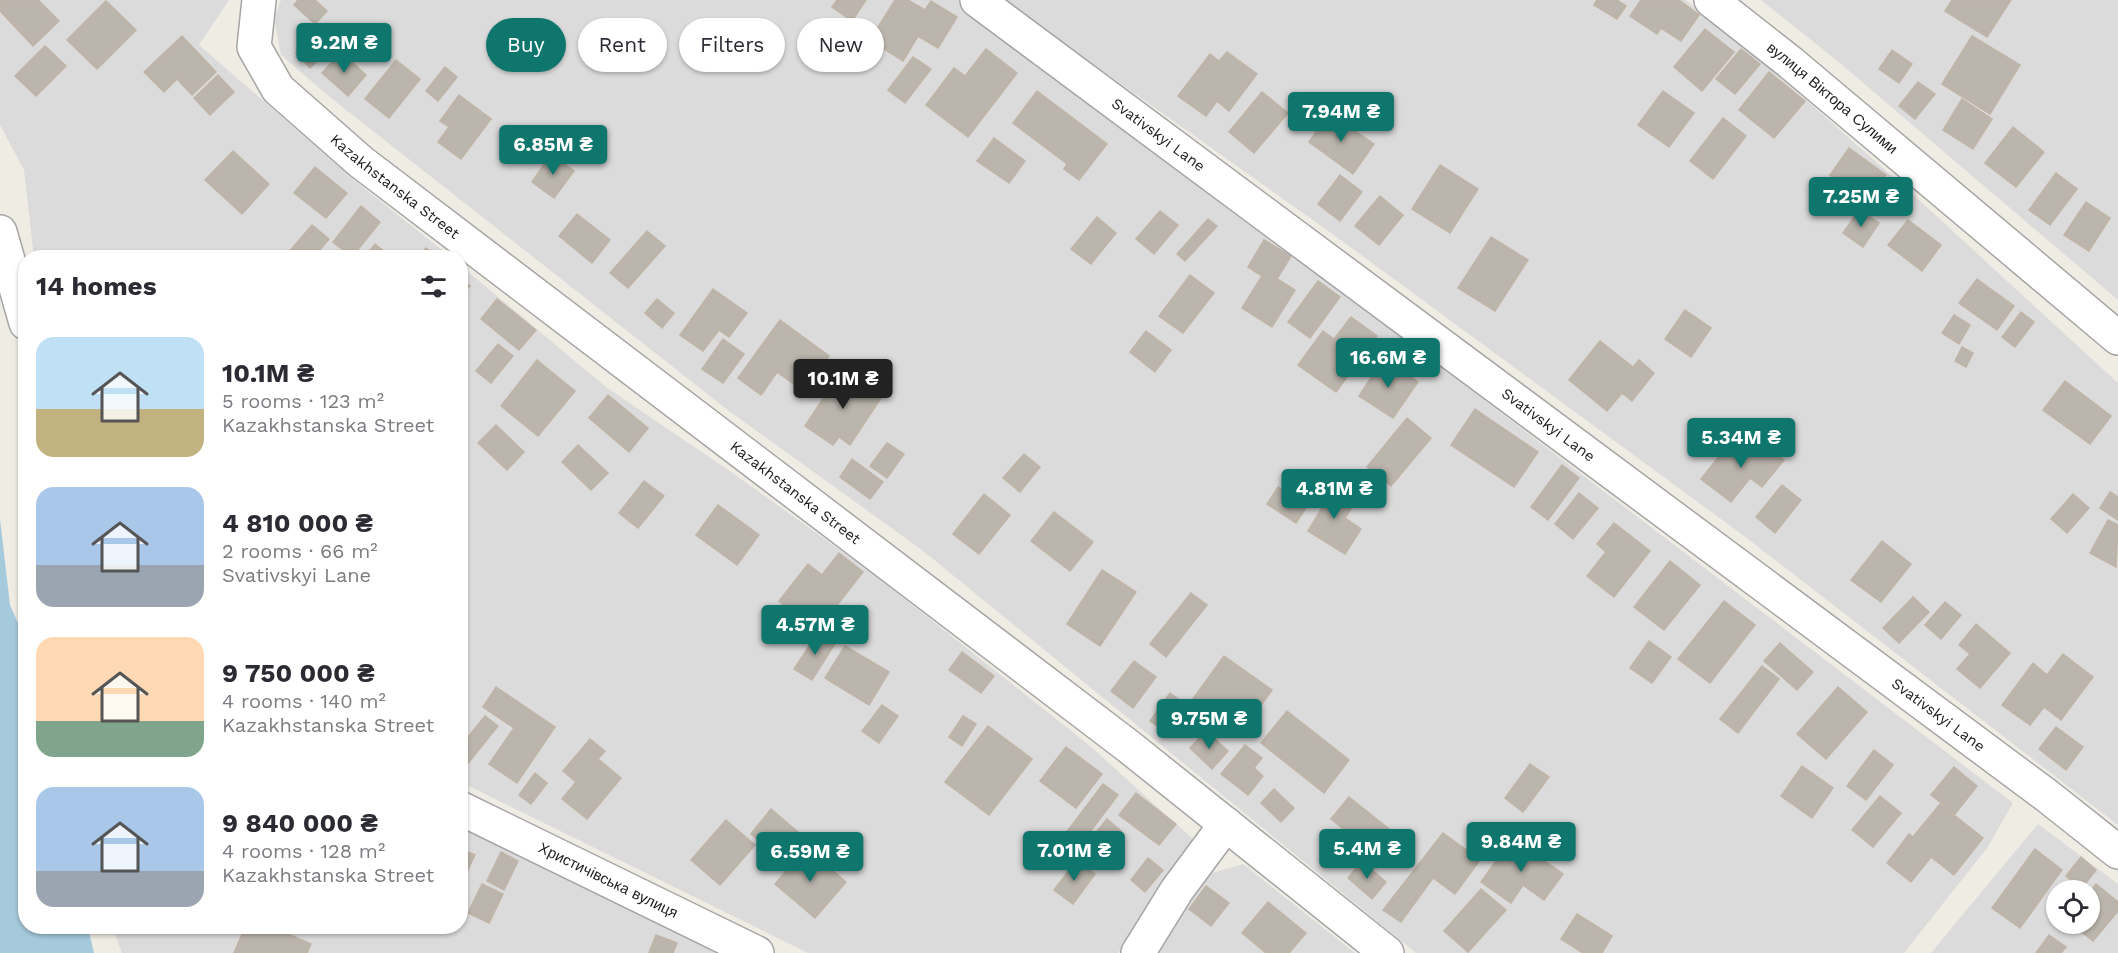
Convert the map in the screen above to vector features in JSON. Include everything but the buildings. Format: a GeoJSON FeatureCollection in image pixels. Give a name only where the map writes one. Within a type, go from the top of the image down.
{"type":"FeatureCollection","features":[{"type":"Feature","properties":{"kind":"street","name":"Kazakhstanska Street"},"geometry":{"type":"LineString","coordinates":[[259,0],[255,47],[278,89],[361,162],[1119,739],[1387,953]]}},
{"type":"Feature","properties":{"kind":"street","name":"Svativskyi Lane"},"geometry":{"type":"LineString","coordinates":[[977,0],[2118,852]]}},
{"type":"Feature","properties":{"kind":"street","name":"вулиця Віктора Сулими"},"geometry":{"type":"LineString","coordinates":[[1711,0],[1791,63],[2118,338]]}},
{"type":"Feature","properties":{"kind":"street"},"geometry":{"type":"LineString","coordinates":[[0,232],[18,295]]}},
{"type":"Feature","properties":{"kind":"street","name":"Христичівська вулиця"},"geometry":{"type":"LineString","coordinates":[[468,812],[757,953]]}},
{"type":"Feature","properties":{"kind":"street"},"geometry":{"type":"LineString","coordinates":[[1138,953],[1177,890],[1226,824]]}},
{"type":"Feature","properties":{"kind":"shaded area"},"geometry":{"type":"Polygon","coordinates":[[[0,0],[229,0],[199,45],[365,189],[442,250],[33,250],[24,170],[0,125],[0,0]]]}},
{"type":"Feature","properties":{"kind":"shaded area"},"geometry":{"type":"Polygon","coordinates":[[[281,0],[959,0],[2013,803],[1987,848],[1904,953],[1416,953],[922,550],[729,411],[331,98],[281,55],[274,18],[281,0]]]}},
{"type":"Feature","properties":{"kind":"shaded area"},"geometry":{"type":"Polygon","coordinates":[[[1003,0],[1686,0],[1779,76],[1919,200],[2118,383],[2118,825],[1744,536],[1334,235],[1003,0]]]}},
{"type":"Feature","properties":{"kind":"shaded area"},"geometry":{"type":"Polygon","coordinates":[[[1761,0],[2118,0],[2118,300],[1835,59],[1761,0]]]}},
{"type":"Feature","properties":{"kind":"shaded area"},"geometry":{"type":"Polygon","coordinates":[[[468,272],[606,387],[737,476],[872,573],[1089,745],[1196,842],[1118,953],[808,953],[468,785],[468,272]]]}},
{"type":"Feature","properties":{"kind":"shaded area"},"geometry":{"type":"Polygon","coordinates":[[[2038,824],[2118,884],[2118,953],[1931,953],[2038,824]]]}},
{"type":"Feature","properties":{"kind":"shaded area"},"geometry":{"type":"Polygon","coordinates":[[[468,831],[726,953],[122,953],[115,934],[468,934],[468,831]]]}},
{"type":"Feature","properties":{"kind":"shaded area"},"geometry":{"type":"Polygon","coordinates":[[[1243,864],[1355,953],[1149,953],[1209,874],[1243,864]]]}},
{"type":"Feature","properties":{"kind":"water"},"geometry":{"type":"Polygon","coordinates":[[[0,519],[10,605],[18,623],[18,934],[90,934],[94,953],[0,953],[0,519]]]}}]}
